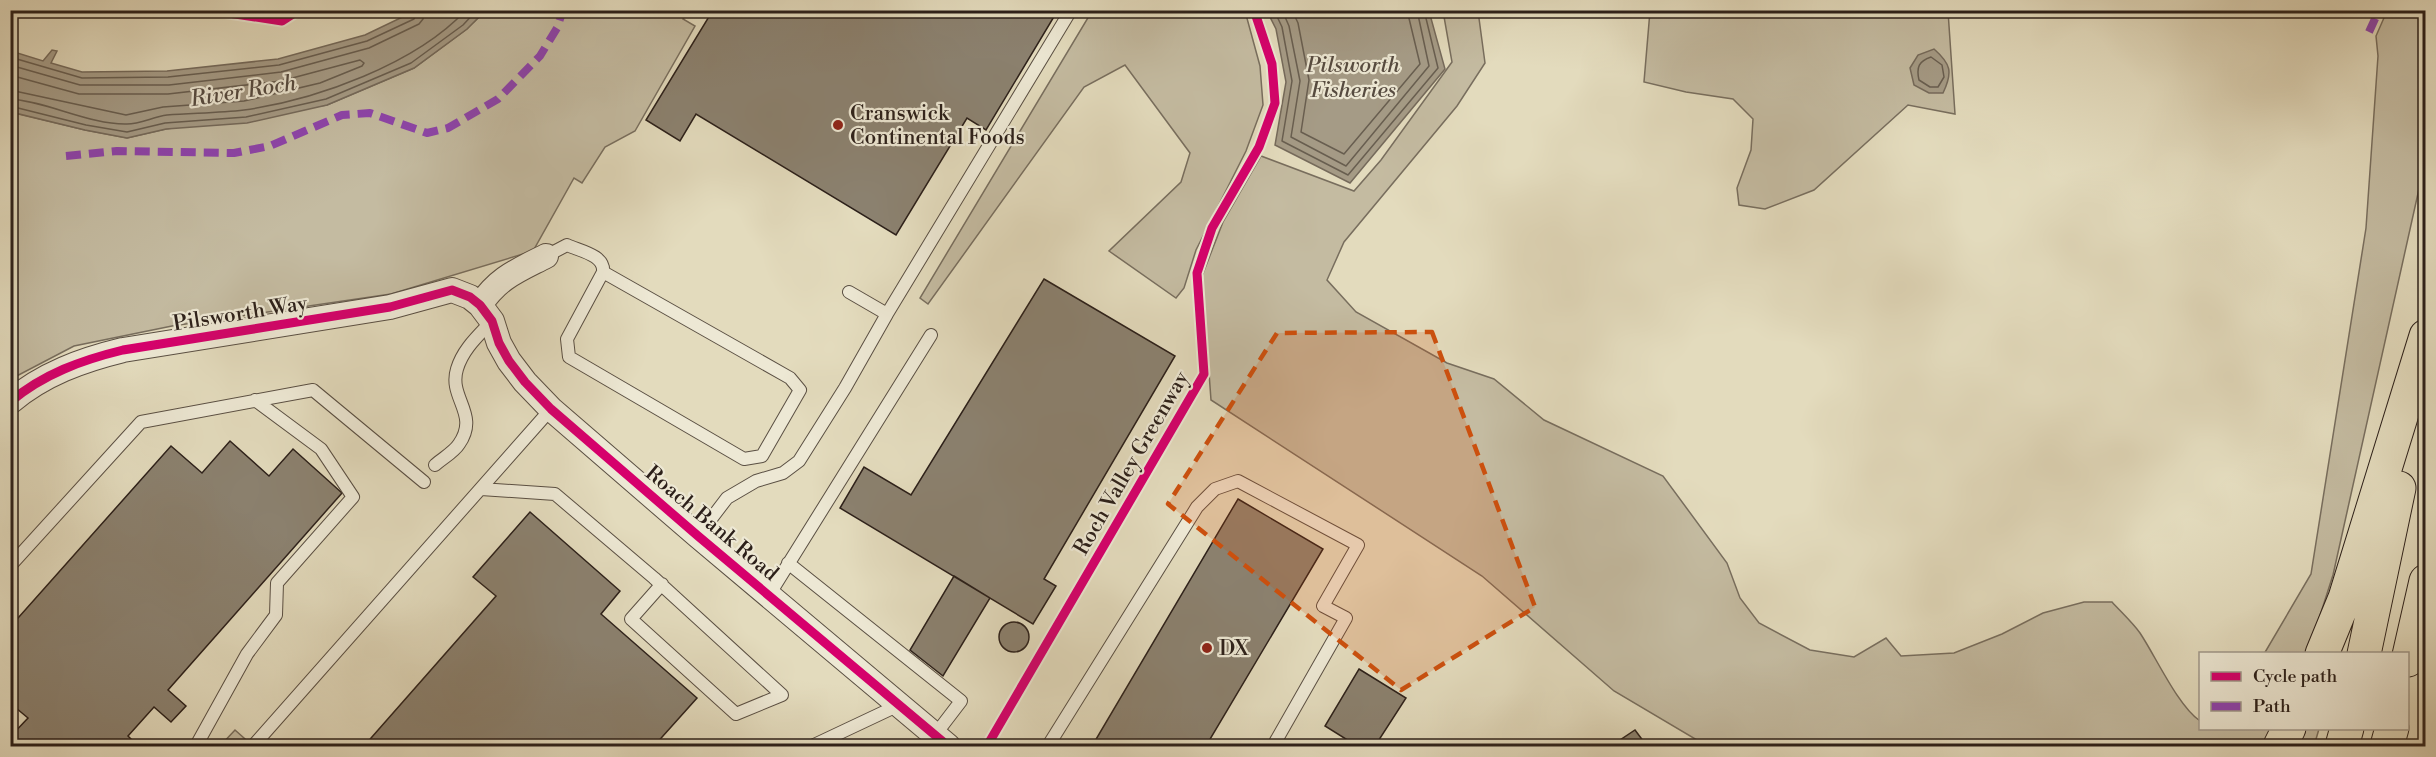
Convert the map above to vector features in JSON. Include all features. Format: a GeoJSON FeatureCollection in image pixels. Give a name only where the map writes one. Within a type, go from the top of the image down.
{"type":"FeatureCollection","features":[{"type":"Feature","properties":{"kind":"highway"},"geometry":{"type":"LineString","coordinates":[[2323,652],[2345,598],[2426,336]]}},
{"type":"Feature","properties":{"kind":"highway"},"geometry":{"type":"LineString","coordinates":[[2364,652],[2426,358]]}},
{"type":"Feature","properties":{"kind":"highway"},"geometry":{"type":"LineString","coordinates":[[2409,656],[2426,581]]}},
{"type":"Feature","properties":{"kind":"highway"},"geometry":{"type":"LineString","coordinates":[[2280,747],[2288,730]]}},
{"type":"Feature","properties":{"kind":"highway"},"geometry":{"type":"LineString","coordinates":[[2342,747],[2347,730]]}},
{"type":"Feature","properties":{"kind":"highway"},"geometry":{"type":"LineString","coordinates":[[2387,747],[2392,730]]}},
{"type":"Feature","properties":{"kind":"street"},"geometry":{"type":"LineString","coordinates":[[486,313],[492,288],[504,278],[546,256]]}},
{"type":"Feature","properties":{"kind":"street","name":"Pilsworth Way"},"geometry":{"type":"LineString","coordinates":[[10,402],[52,374],[83,361],[123,350],[390,307],[452,290],[470,297],[486,313]]}},
{"type":"Feature","properties":{"kind":"street","name":"Roach Bank Road"},"geometry":{"type":"LineString","coordinates":[[486,313],[509,361],[551,409],[942,741]]}},
{"type":"Feature","properties":{"kind":"lane"},"geometry":{"type":"LineString","coordinates":[[698,536],[727,498],[756,481],[783,473],[798,461],[845,388],[887,314],[1071,10]]}},
{"type":"Feature","properties":{"kind":"lane"},"geometry":{"type":"LineString","coordinates":[[546,256],[567,245],[600,260],[604,266],[603,272],[567,339],[569,357],[744,459],[762,456],[800,390],[790,378],[603,272]]}},
{"type":"Feature","properties":{"kind":"lane"},"geometry":{"type":"LineString","coordinates":[[849,292],[887,314]]}},
{"type":"Feature","properties":{"kind":"lane"},"geometry":{"type":"LineString","coordinates":[[435,465],[459,445],[466,432],[466,412],[455,390],[456,370],[486,313]]}},
{"type":"Feature","properties":{"kind":"lane"},"geometry":{"type":"LineString","coordinates":[[769,596],[931,335]]}},
{"type":"Feature","properties":{"kind":"lane"},"geometry":{"type":"LineString","coordinates":[[10,566],[141,422],[313,390],[424,482]]}},
{"type":"Feature","properties":{"kind":"lane"},"geometry":{"type":"LineString","coordinates":[[196,747],[247,654],[276,615],[276,583],[353,497],[321,448],[255,400]]}},
{"type":"Feature","properties":{"kind":"lane"},"geometry":{"type":"LineString","coordinates":[[253,746],[551,409]]}},
{"type":"Feature","properties":{"kind":"lane"},"geometry":{"type":"LineString","coordinates":[[1048,747],[1197,507],[1215,489],[1238,481],[1358,545],[1323,606],[1346,618],[1273,747]]}},
{"type":"Feature","properties":{"kind":"lane"},"geometry":{"type":"LineString","coordinates":[[481,489],[555,494],[662,584],[782,695],[736,714],[631,620],[662,584]]}},
{"type":"Feature","properties":{"kind":"lane"},"geometry":{"type":"LineString","coordinates":[[788,563],[961,701],[942,741]]}},
{"type":"Feature","properties":{"kind":"lane"},"geometry":{"type":"LineString","coordinates":[[812,747],[899,705]]}},
{"type":"Feature","properties":{"kind":"highlighted area"},"geometry":{"type":"Polygon","coordinates":[[[1432,332],[1535,607],[1401,690],[1168,504],[1277,333],[1432,332]]]}},
{"type":"Feature","properties":{"kind":"shaded area"},"geometry":{"type":"Polygon","coordinates":[[[485,11],[688,11],[683,19],[695,26],[635,131],[605,147],[582,183],[574,178],[533,251],[391,294],[172,326],[74,346],[11,379],[10,112],[127,138],[166,129],[327,105],[414,68],[467,29],[485,11]]]}},
{"type":"Feature","properties":{"kind":"shaded area"},"geometry":{"type":"Polygon","coordinates":[[[1092,11],[1245,11],[1260,66],[1263,105],[1246,151],[1196,250],[1184,288],[1176,298],[1109,251],[1181,182],[1190,153],[1125,65],[1084,87],[928,304],[920,298],[1092,11]]]}},
{"type":"Feature","properties":{"kind":"shaded area"},"geometry":{"type":"Polygon","coordinates":[[[1443,11],[1478,11],[1485,63],[1457,106],[1344,242],[1327,280],[1356,312],[1447,363],[1494,379],[1544,420],[1663,476],[1727,563],[1740,598],[1759,623],[1810,650],[1854,657],[1886,638],[1901,656],[1954,653],[2002,634],[2043,613],[2084,602],[2112,602],[2140,633],[2176,693],[2199,720],[2199,730],[2275,730],[2266,746],[1707,746],[1614,691],[1482,576],[1211,400],[1202,276],[1223,222],[1261,156],[1354,191],[1381,160],[1452,62],[1443,11]]]}},
{"type":"Feature","properties":{"kind":"shaded area"},"geometry":{"type":"Polygon","coordinates":[[[1650,11],[1948,11],[1955,114],[1908,105],[1814,190],[1765,209],[1739,205],[1737,188],[1751,150],[1753,119],[1733,99],[1686,92],[1644,82],[1650,11]]]}},
{"type":"Feature","properties":{"kind":"shaded area"},"geometry":{"type":"Polygon","coordinates":[[[2387,11],[2425,11],[2425,162],[2333,575],[2308,652],[2265,652],[2311,574],[2366,228],[2378,56],[2376,36],[2387,11]]]}},
{"type":"Feature","properties":{"kind":"shaded area"},"geometry":{"type":"Polygon","coordinates":[[[235,730],[253,746],[220,746],[235,730]]]}},
{"type":"Feature","properties":{"kind":"shaded area"},"geometry":{"type":"Polygon","coordinates":[[[2304,730],[2319,730],[2314,746],[2296,746],[2304,730]]]}},
{"type":"Feature","properties":{"kind":"water","name":"River Roch"},"geometry":{"type":"Polygon","coordinates":[[[417,10],[485,11],[467,29],[414,68],[327,105],[247,123],[166,129],[127,138],[11,112],[11,51],[43,61],[52,50],[57,51],[51,63],[82,72],[167,71],[278,59],[365,35],[417,10]]]}},
{"type":"Feature","properties":{"kind":"water","name":"Pilsworth Fisheries"},"geometry":{"type":"Polygon","coordinates":[[[1267,11],[1429,11],[1445,69],[1350,183],[1275,145],[1286,82],[1276,29],[1267,11]]]}},
{"type":"Feature","properties":{"kind":"water"},"geometry":{"type":"Polygon","coordinates":[[[1934,49],[1944,59],[1949,69],[1943,93],[1929,93],[1914,85],[1910,68],[1918,55],[1934,49]]]}},
{"type":"Feature","properties":{"kind":"building","name":"Cranswick Continental Foods"},"geometry":{"type":"Polygon","coordinates":[[[713,10],[1058,10],[986,130],[967,118],[896,235],[696,114],[680,141],[646,120],[713,10]]]}},
{"type":"Feature","properties":{"kind":"building"},"geometry":{"type":"Polygon","coordinates":[[[1044,279],[1175,356],[1044,579],[1056,586],[1033,624],[840,508],[864,467],[911,495],[1044,279]]]}},
{"type":"Feature","properties":{"kind":"building"},"geometry":{"type":"Polygon","coordinates":[[[230,441],[269,476],[293,449],[342,493],[168,690],[186,706],[171,722],[154,707],[128,736],[138,746],[16,746],[10,742],[10,737],[28,718],[10,703],[10,627],[171,446],[202,473],[230,441]]]}},
{"type":"Feature","properties":{"kind":"building","name":"DX"},"geometry":{"type":"Polygon","coordinates":[[[1238,499],[1323,549],[1206,746],[1092,746],[1238,499]]]}},
{"type":"Feature","properties":{"kind":"building"},"geometry":{"type":"Polygon","coordinates":[[[530,512],[620,591],[601,614],[697,698],[654,746],[364,746],[496,596],[473,577],[530,512]]]}},
{"type":"Feature","properties":{"kind":"building"},"geometry":{"type":"Polygon","coordinates":[[[954,576],[990,598],[943,676],[910,650],[954,576]]]}},
{"type":"Feature","properties":{"kind":"building"},"geometry":{"type":"Polygon","coordinates":[[[1014,622],[1020,623],[1028,631],[1028,643],[1020,651],[1014,652],[1008,651],[1000,643],[999,637],[1000,631],[1008,623],[1014,622]]]}},
{"type":"Feature","properties":{"kind":"building"},"geometry":{"type":"Polygon","coordinates":[[[1359,669],[1406,698],[1375,746],[1357,746],[1325,726],[1359,669]]]}},
{"type":"Feature","properties":{"kind":"building"},"geometry":{"type":"Polygon","coordinates":[[[1635,730],[1647,746],[1611,746],[1635,730]]]}},
{"type":"Feature","properties":{"kind":"marked path"},"geometry":{"type":"LineString","coordinates":[[66,156],[117,151],[234,153],[270,146],[342,115],[370,113],[427,133],[448,128],[498,99],[540,56],[557,28],[563,10]]}},
{"type":"Feature","properties":{"kind":"marked path"},"geometry":{"type":"LineString","coordinates":[[2369,32],[2379,10]]}},
{"type":"Feature","properties":{"kind":"cycle path"},"geometry":{"type":"LineString","coordinates":[[209,10],[282,21],[299,10]]}},
{"type":"Feature","properties":{"kind":"cycle path","name":"Roch Valley Greenway"},"geometry":{"type":"LineString","coordinates":[[987,746],[1204,374],[1197,273],[1212,228],[1259,147],[1275,103],[1272,64],[1254,10]]}},
{"type":"Feature","properties":{"kind":"cycle path"},"geometry":{"type":"LineString","coordinates":[[10,402],[36,383],[64,369],[123,350],[390,307],[452,290],[470,297],[480,305],[492,321],[499,343],[509,361],[551,409],[948,746]]}},
{"type":"Feature","properties":{"kind":"place","name":"Cranswick Continental Foods"},"geometry":{"type":"Point","coordinates":[838,125]}},
{"type":"Feature","properties":{"kind":"place","name":"DX"},"geometry":{"type":"Point","coordinates":[1207,648]}}]}
